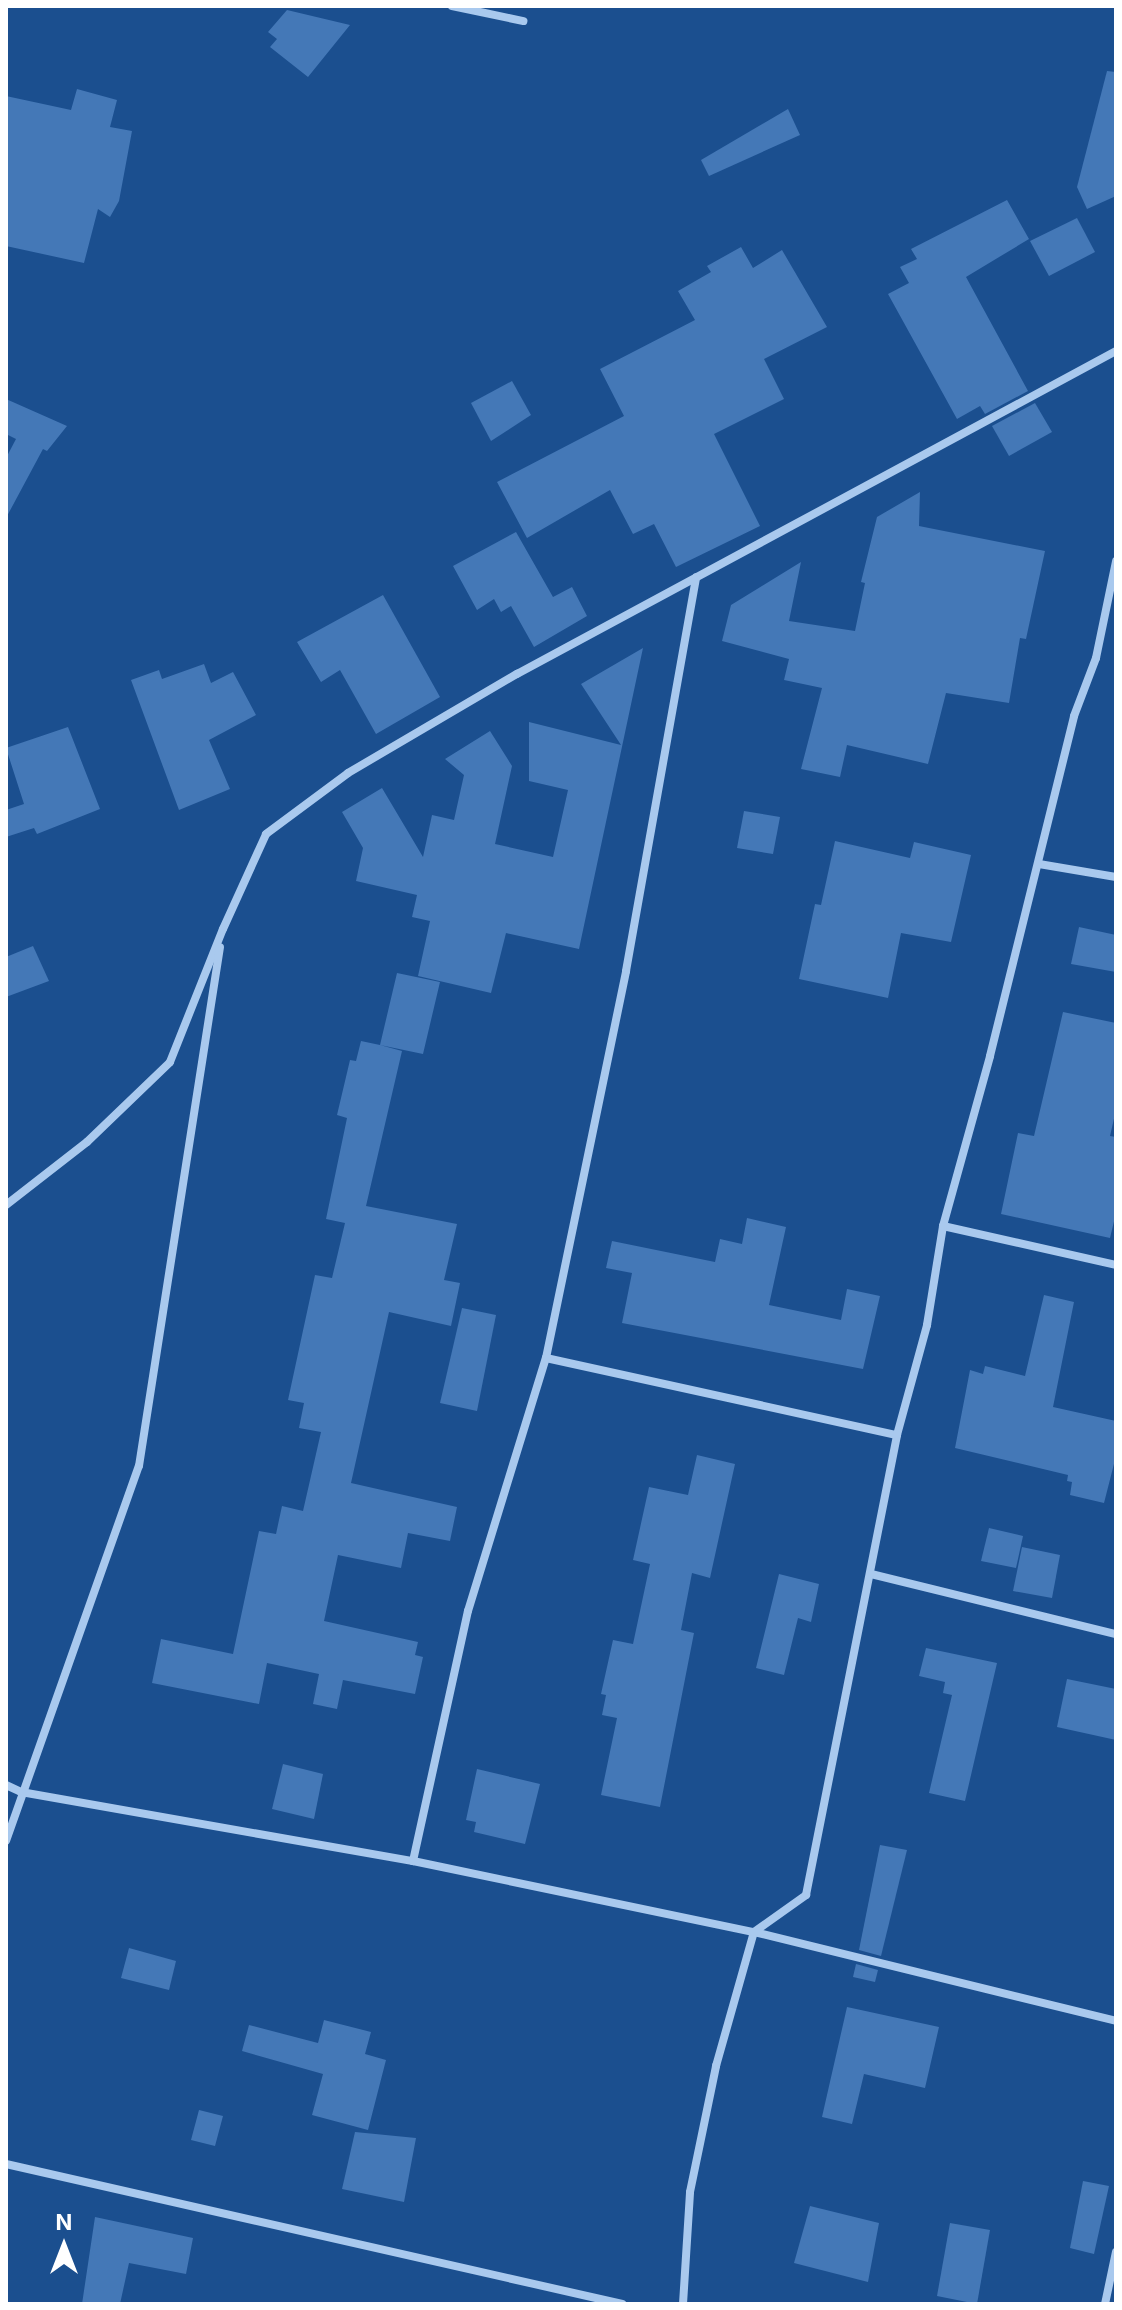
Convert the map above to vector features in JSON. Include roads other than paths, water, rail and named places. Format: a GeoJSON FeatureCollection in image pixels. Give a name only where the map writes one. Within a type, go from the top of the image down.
{"type":"FeatureCollection","features":[{"type":"Feature","properties":{"kind":"street"},"geometry":{"type":"LineString","coordinates":[[452,6],[523,21]]}},
{"type":"Feature","properties":{"kind":"street"},"geometry":{"type":"LineString","coordinates":[[6,1205],[87,1142],[170,1062],[223,929],[266,834],[348,773],[517,674],[1116,351]]}},
{"type":"Feature","properties":{"kind":"street"},"geometry":{"type":"LineString","coordinates":[[683,2304],[690,2192],[716,2066],[754,1932],[806,1895],[897,1435],[927,1325],[943,1226],[1039,864],[1074,716],[1096,658],[1116,561]]}},
{"type":"Feature","properties":{"kind":"street"},"geometry":{"type":"LineString","coordinates":[[413,1861],[468,1611],[546,1358],[626,971],[696,577]]}},
{"type":"Feature","properties":{"kind":"street"},"geometry":{"type":"LineString","coordinates":[[1039,864],[1116,877]]}},
{"type":"Feature","properties":{"kind":"street"},"geometry":{"type":"LineString","coordinates":[[6,1841],[139,1466],[223,929]]}},
{"type":"Feature","properties":{"kind":"street"},"geometry":{"type":"LineString","coordinates":[[943,1226],[1116,1265]]}},
{"type":"Feature","properties":{"kind":"street"},"geometry":{"type":"LineString","coordinates":[[546,1358],[897,1435]]}},
{"type":"Feature","properties":{"kind":"street"},"geometry":{"type":"LineString","coordinates":[[871,1574],[1116,1634]]}},
{"type":"Feature","properties":{"kind":"street"},"geometry":{"type":"LineString","coordinates":[[6,1785],[21,1792],[413,1861],[754,1932],[1116,2021]]}},
{"type":"Feature","properties":{"kind":"street"},"geometry":{"type":"LineString","coordinates":[[6,2164],[622,2304]]}},
{"type":"Feature","properties":{"kind":"street"},"geometry":{"type":"LineString","coordinates":[[1105,2304],[1116,2252]]}}]}
